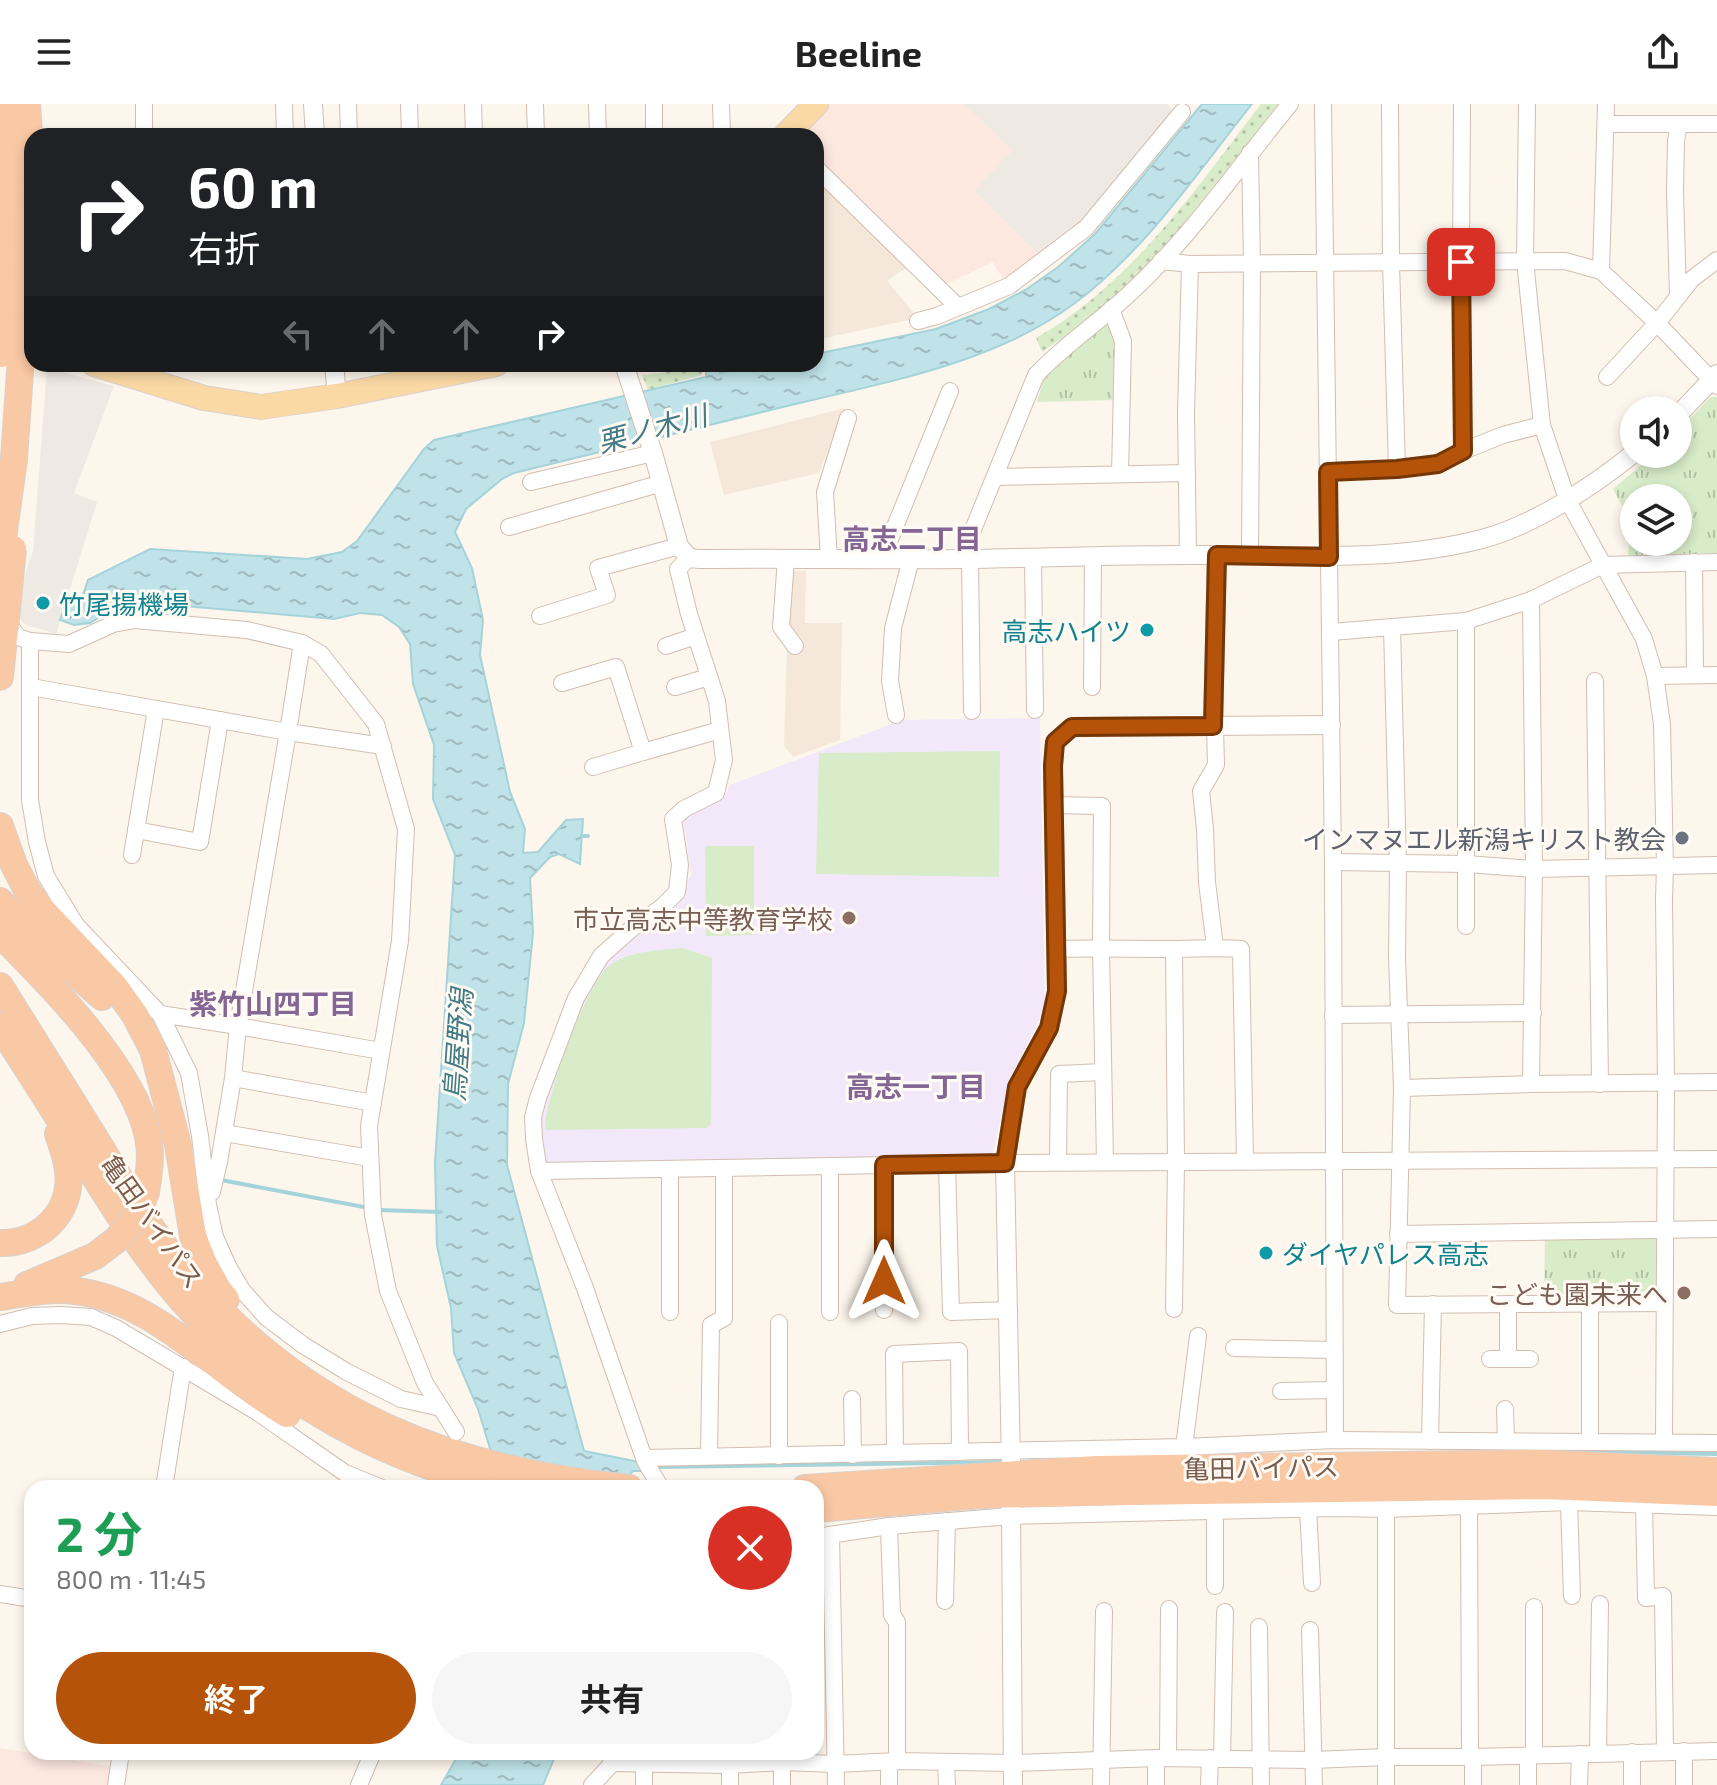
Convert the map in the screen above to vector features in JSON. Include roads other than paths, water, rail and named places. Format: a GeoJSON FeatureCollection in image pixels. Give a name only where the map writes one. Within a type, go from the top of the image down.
{"type":"FeatureCollection","features":[{"type":"Feature","properties":{"kind":"highway"},"geometry":{"type":"LineString","coordinates":[[27,104],[29,128]]}},
{"type":"Feature","properties":{"kind":"highway"},"geometry":{"type":"LineString","coordinates":[[0,677],[5,549],[14,459],[7,188],[1,124]]}},
{"type":"Feature","properties":{"kind":"highway"},"geometry":{"type":"LineString","coordinates":[[11,344],[24,229]]}},
{"type":"Feature","properties":{"kind":"highway"},"geometry":{"type":"LineString","coordinates":[[0,826],[28,892],[115,987],[135,1015],[153,1050],[178,1145],[193,1236],[218,1289],[241,1317],[256,1345]]}},
{"type":"Feature","properties":{"kind":"highway"},"geometry":{"type":"LineString","coordinates":[[0,901],[121,1017],[143,1049],[165,1091]]}},
{"type":"Feature","properties":{"kind":"highway"},"geometry":{"type":"LineString","coordinates":[[0,934],[67,1004],[102,1048],[143,1119],[150,1166],[141,1208],[116,1240],[95,1256],[0,1297]]}},
{"type":"Feature","properties":{"kind":"highway","name":"亀田バイパス"},"geometry":{"type":"LineString","coordinates":[[0,986],[133,1200],[186,1274],[237,1328],[297,1378],[390,1431],[434,1448],[482,1478]]}},
{"type":"Feature","properties":{"kind":"highway","name":"亀田バイパス"},"geometry":{"type":"LineString","coordinates":[[0,1026],[129,1230],[169,1286],[220,1339],[269,1381],[344,1429],[397,1454],[482,1478],[514,1471],[568,1480]]}},
{"type":"Feature","properties":{"kind":"highway"},"geometry":{"type":"LineString","coordinates":[[0,1243],[29,1239],[47,1229],[61,1212],[68,1192],[64,1154],[44,1095]]}},
{"type":"Feature","properties":{"kind":"highway"},"geometry":{"type":"LineString","coordinates":[[0,1297],[44,1291],[74,1291],[126,1305],[172,1330],[255,1394],[310,1429],[395,1466],[482,1478]]}},
{"type":"Feature","properties":{"kind":"highway","name":"亀田バイパス"},"geometry":{"type":"LineString","coordinates":[[824,1487],[1097,1469],[1536,1463],[1717,1471]]}},
{"type":"Feature","properties":{"kind":"highway","name":"亀田バイパス"},"geometry":{"type":"LineString","coordinates":[[824,1508],[982,1495],[1126,1492],[1544,1486],[1717,1493]]}},
{"type":"Feature","properties":{"kind":"main road"},"geometry":{"type":"LineString","coordinates":[[793,128],[816,104]]}},
{"type":"Feature","properties":{"kind":"main road"},"geometry":{"type":"LineString","coordinates":[[147,372],[204,398],[261,407],[337,396],[456,372]]}},
{"type":"Feature","properties":{"kind":"street"},"geometry":{"type":"LineString","coordinates":[[144,104],[144,128]]}},
{"type":"Feature","properties":{"kind":"street"},"geometry":{"type":"LineString","coordinates":[[284,104],[285,128]]}},
{"type":"Feature","properties":{"kind":"street"},"geometry":{"type":"LineString","coordinates":[[313,104],[314,128]]}},
{"type":"Feature","properties":{"kind":"street"},"geometry":{"type":"LineString","coordinates":[[348,104],[349,128]]}},
{"type":"Feature","properties":{"kind":"street"},"geometry":{"type":"LineString","coordinates":[[409,104],[410,128]]}},
{"type":"Feature","properties":{"kind":"street"},"geometry":{"type":"LineString","coordinates":[[473,104],[474,128]]}},
{"type":"Feature","properties":{"kind":"street"},"geometry":{"type":"LineString","coordinates":[[535,104],[536,128]]}},
{"type":"Feature","properties":{"kind":"street"},"geometry":{"type":"LineString","coordinates":[[597,104],[598,128]]}},
{"type":"Feature","properties":{"kind":"street"},"geometry":{"type":"LineString","coordinates":[[654,104],[654,128]]}},
{"type":"Feature","properties":{"kind":"street"},"geometry":{"type":"LineString","coordinates":[[721,104],[722,128]]}},
{"type":"Feature","properties":{"kind":"street"},"geometry":{"type":"LineString","coordinates":[[972,711],[966,559],[1036,375],[1054,355],[1127,296],[1181,242],[1290,104]]}},
{"type":"Feature","properties":{"kind":"street"},"geometry":{"type":"LineString","coordinates":[[1323,104],[1331,632],[1335,1440]]}},
{"type":"Feature","properties":{"kind":"street"},"geometry":{"type":"LineString","coordinates":[[1390,104],[1397,469]]}},
{"type":"Feature","properties":{"kind":"street"},"geometry":{"type":"LineString","coordinates":[[1462,104],[1463,451]]}},
{"type":"Feature","properties":{"kind":"street"},"geometry":{"type":"LineString","coordinates":[[1527,104],[1525,261],[1542,425],[1567,499],[1644,639],[1655,676],[1662,724],[1666,1083],[1664,1441]]}},
{"type":"Feature","properties":{"kind":"street"},"geometry":{"type":"LineString","coordinates":[[1601,271],[1606,104]]}},
{"type":"Feature","properties":{"kind":"street"},"geometry":{"type":"LineString","coordinates":[[918,321],[1009,286],[1086,228],[1181,107]]}},
{"type":"Feature","properties":{"kind":"street"},"geometry":{"type":"LineString","coordinates":[[1606,124],[1717,124]]}},
{"type":"Feature","properties":{"kind":"street"},"geometry":{"type":"LineString","coordinates":[[1678,296],[1675,191],[1679,124]]}},
{"type":"Feature","properties":{"kind":"street"},"geometry":{"type":"LineString","coordinates":[[1250,153],[1250,555]]}},
{"type":"Feature","properties":{"kind":"street"},"geometry":{"type":"LineString","coordinates":[[824,176],[958,307]]}},
{"type":"Feature","properties":{"kind":"street"},"geometry":{"type":"LineString","coordinates":[[1607,377],[1692,279],[1717,260]]}},
{"type":"Feature","properties":{"kind":"street"},"geometry":{"type":"LineString","coordinates":[[1161,261],[1190,264],[1565,261],[1601,271],[1715,380],[1692,402]]}},
{"type":"Feature","properties":{"kind":"street"},"geometry":{"type":"LineString","coordinates":[[1188,555],[1186,413],[1190,264]]}},
{"type":"Feature","properties":{"kind":"street"},"geometry":{"type":"LineString","coordinates":[[1111,309],[1123,341],[1120,474]]}},
{"type":"Feature","properties":{"kind":"street"},"geometry":{"type":"LineString","coordinates":[[335,372],[337,396]]}},
{"type":"Feature","properties":{"kind":"street"},"geometry":{"type":"LineString","coordinates":[[626,372],[684,552],[678,569],[717,701],[724,760],[716,793],[684,809],[673,819],[680,865],[677,892],[601,956],[576,998],[533,1117],[539,1171],[585,1288],[650,1470],[709,1456],[960,1452],[1011,1457],[1335,1440],[1717,1443]]}},
{"type":"Feature","properties":{"kind":"street"},"geometry":{"type":"LineString","coordinates":[[882,559],[950,391]]}},
{"type":"Feature","properties":{"kind":"street"},"geometry":{"type":"LineString","coordinates":[[829,559],[825,492],[848,418]]}},
{"type":"Feature","properties":{"kind":"street"},"geometry":{"type":"LineString","coordinates":[[1328,472],[1438,464],[1503,435],[1542,425]]}},
{"type":"Feature","properties":{"kind":"street"},"geometry":{"type":"LineString","coordinates":[[531,482],[652,450]]}},
{"type":"Feature","properties":{"kind":"street"},"geometry":{"type":"LineString","coordinates":[[540,616],[607,595],[598,568],[684,552],[700,559],[966,559],[1188,555],[1329,557],[1428,550],[1484,538],[1530,522],[1620,464]]}},
{"type":"Feature","properties":{"kind":"street"},"geometry":{"type":"LineString","coordinates":[[995,477],[1187,473]]}},
{"type":"Feature","properties":{"kind":"street"},"geometry":{"type":"LineString","coordinates":[[509,527],[662,483]]}},
{"type":"Feature","properties":{"kind":"street"},"geometry":{"type":"LineString","coordinates":[[1215,947],[1201,791],[1216,765],[1217,555]]}},
{"type":"Feature","properties":{"kind":"street"},"geometry":{"type":"LineString","coordinates":[[1092,687],[1093,556]]}},
{"type":"Feature","properties":{"kind":"street"},"geometry":{"type":"LineString","coordinates":[[1033,558],[1035,710]]}},
{"type":"Feature","properties":{"kind":"street"},"geometry":{"type":"LineString","coordinates":[[786,559],[781,627],[795,646]]}},
{"type":"Feature","properties":{"kind":"street"},"geometry":{"type":"LineString","coordinates":[[896,715],[890,681],[893,628],[911,559]]}},
{"type":"Feature","properties":{"kind":"street"},"geometry":{"type":"LineString","coordinates":[[1694,562],[1695,675]]}},
{"type":"Feature","properties":{"kind":"street"},"geometry":{"type":"LineString","coordinates":[[1331,632],[1466,621],[1531,600],[1603,565],[1717,562]]}},
{"type":"Feature","properties":{"kind":"street"},"geometry":{"type":"LineString","coordinates":[[1531,600],[1534,869],[1531,1084]]}},
{"type":"Feature","properties":{"kind":"street"},"geometry":{"type":"LineString","coordinates":[[2,620],[18,637],[69,644],[113,624],[135,620],[247,630],[302,643],[321,654],[376,724],[406,829],[400,941],[369,1126],[373,1215],[388,1291],[425,1383],[456,1432]]}},
{"type":"Feature","properties":{"kind":"street"},"geometry":{"type":"LineString","coordinates":[[1466,621],[1466,926]]}},
{"type":"Feature","properties":{"kind":"street"},"geometry":{"type":"LineString","coordinates":[[1392,627],[1402,1088],[1397,1305],[1664,1303]]}},
{"type":"Feature","properties":{"kind":"street"},"geometry":{"type":"LineString","coordinates":[[666,646],[696,636]]}},
{"type":"Feature","properties":{"kind":"street"},"geometry":{"type":"LineString","coordinates":[[30,641],[30,800],[46,876],[76,925],[160,1014],[189,1073],[208,1205],[215,1237],[228,1266],[242,1290],[266,1317],[303,1345],[347,1372],[401,1399],[441,1408]]}},
{"type":"Feature","properties":{"kind":"street"},"geometry":{"type":"LineString","coordinates":[[208,1205],[224,1133],[238,1026],[302,643]]}},
{"type":"Feature","properties":{"kind":"street"},"geometry":{"type":"LineString","coordinates":[[562,683],[616,667],[643,752]]}},
{"type":"Feature","properties":{"kind":"street"},"geometry":{"type":"LineString","coordinates":[[1655,676],[1717,675]]}},
{"type":"Feature","properties":{"kind":"street"},"geometry":{"type":"LineString","coordinates":[[675,687],[709,677]]}},
{"type":"Feature","properties":{"kind":"street"},"geometry":{"type":"LineString","coordinates":[[1595,681],[1600,1084]]}},
{"type":"Feature","properties":{"kind":"street"},"geometry":{"type":"LineString","coordinates":[[31,687],[383,746]]}},
{"type":"Feature","properties":{"kind":"street"},"geometry":{"type":"LineString","coordinates":[[132,855],[156,709]]}},
{"type":"Feature","properties":{"kind":"street"},"geometry":{"type":"LineString","coordinates":[[136,830],[200,842],[220,720]]}},
{"type":"Feature","properties":{"kind":"street"},"geometry":{"type":"LineString","coordinates":[[1011,1457],[1005,1163],[1017,1087],[1049,1028],[1057,991],[1053,805],[1055,742],[1072,727],[1331,725]]}},
{"type":"Feature","properties":{"kind":"street"},"geometry":{"type":"LineString","coordinates":[[593,767],[720,730]]}},
{"type":"Feature","properties":{"kind":"street"},"geometry":{"type":"LineString","coordinates":[[1053,805],[1102,806],[1105,1162]]}},
{"type":"Feature","properties":{"kind":"street"},"geometry":{"type":"LineString","coordinates":[[1333,862],[1467,864],[1534,869],[1717,865]]}},
{"type":"Feature","properties":{"kind":"street"},"geometry":{"type":"LineString","coordinates":[[1056,949],[1241,949],[1245,1161]]}},
{"type":"Feature","properties":{"kind":"street"},"geometry":{"type":"LineString","coordinates":[[1174,949],[1174,1309]]}},
{"type":"Feature","properties":{"kind":"street"},"geometry":{"type":"LineString","coordinates":[[1333,1015],[1533,1013]]}},
{"type":"Feature","properties":{"kind":"street"},"geometry":{"type":"LineString","coordinates":[[160,1014],[381,1051]]}},
{"type":"Feature","properties":{"kind":"street"},"geometry":{"type":"LineString","coordinates":[[1058,1162],[1059,1074],[1103,1072]]}},
{"type":"Feature","properties":{"kind":"street"},"geometry":{"type":"LineString","coordinates":[[233,1078],[373,1103]]}},
{"type":"Feature","properties":{"kind":"street"},"geometry":{"type":"LineString","coordinates":[[1402,1088],[1717,1082]]}},
{"type":"Feature","properties":{"kind":"street"},"geometry":{"type":"LineString","coordinates":[[224,1133],[370,1158]]}},
{"type":"Feature","properties":{"kind":"street"},"geometry":{"type":"LineString","coordinates":[[539,1171],[1058,1162],[1717,1159]]}},
{"type":"Feature","properties":{"kind":"street"},"geometry":{"type":"LineString","coordinates":[[947,1164],[951,1312],[1009,1310]]}},
{"type":"Feature","properties":{"kind":"street"},"geometry":{"type":"LineString","coordinates":[[884,1165],[884,1310]]}},
{"type":"Feature","properties":{"kind":"street"},"geometry":{"type":"LineString","coordinates":[[830,1166],[830,1312]]}},
{"type":"Feature","properties":{"kind":"street"},"geometry":{"type":"LineString","coordinates":[[709,1456],[711,1325],[724,1318],[724,1168]]}},
{"type":"Feature","properties":{"kind":"street"},"geometry":{"type":"LineString","coordinates":[[670,1169],[670,1312]]}},
{"type":"Feature","properties":{"kind":"street"},"geometry":{"type":"LineString","coordinates":[[1398,1234],[1717,1229]]}},
{"type":"Feature","properties":{"kind":"street"},"geometry":{"type":"LineString","coordinates":[[1590,1303],[1590,1441]]}},
{"type":"Feature","properties":{"kind":"street"},"geometry":{"type":"LineString","coordinates":[[1430,1441],[1433,1304]]}},
{"type":"Feature","properties":{"kind":"street"},"geometry":{"type":"LineString","coordinates":[[1508,1304],[1508,1359]]}},
{"type":"Feature","properties":{"kind":"street"},"geometry":{"type":"LineString","coordinates":[[0,1324],[32,1316],[91,1317],[183,1367],[257,1412],[345,1473],[362,1480]]}},
{"type":"Feature","properties":{"kind":"street"},"geometry":{"type":"LineString","coordinates":[[779,1323],[779,1456]]}},
{"type":"Feature","properties":{"kind":"street"},"geometry":{"type":"LineString","coordinates":[[1184,1447],[1198,1336]]}},
{"type":"Feature","properties":{"kind":"street"},"geometry":{"type":"LineString","coordinates":[[1234,1348],[1334,1350]]}},
{"type":"Feature","properties":{"kind":"street"},"geometry":{"type":"LineString","coordinates":[[895,1453],[894,1354],[959,1351],[960,1452]]}},
{"type":"Feature","properties":{"kind":"street"},"geometry":{"type":"LineString","coordinates":[[1490,1359],[1530,1359]]}},
{"type":"Feature","properties":{"kind":"street"},"geometry":{"type":"LineString","coordinates":[[165,1480],[183,1367]]}},
{"type":"Feature","properties":{"kind":"street"},"geometry":{"type":"LineString","coordinates":[[1281,1391],[1334,1390]]}},
{"type":"Feature","properties":{"kind":"street"},"geometry":{"type":"LineString","coordinates":[[852,1399],[853,1455]]}},
{"type":"Feature","properties":{"kind":"street"},"geometry":{"type":"LineString","coordinates":[[1505,1409],[1506,1441]]}},
{"type":"Feature","properties":{"kind":"street"},"geometry":{"type":"LineString","coordinates":[[1569,1502],[1572,1596]]}},
{"type":"Feature","properties":{"kind":"street"},"geometry":{"type":"LineString","coordinates":[[824,1536],[1010,1512],[1386,1509],[1569,1502],[1717,1507]]}},
{"type":"Feature","properties":{"kind":"street"},"geometry":{"type":"LineString","coordinates":[[1644,1505],[1646,1598],[1663,1596],[1665,1751]]}},
{"type":"Feature","properties":{"kind":"street"},"geometry":{"type":"LineString","coordinates":[[1469,1506],[1473,1785]]}},
{"type":"Feature","properties":{"kind":"street"},"geometry":{"type":"LineString","coordinates":[[1308,1508],[1312,1583]]}},
{"type":"Feature","properties":{"kind":"street"},"geometry":{"type":"LineString","coordinates":[[1386,1509],[1386,1785]]}},
{"type":"Feature","properties":{"kind":"street"},"geometry":{"type":"LineString","coordinates":[[1215,1511],[1215,1586]]}},
{"type":"Feature","properties":{"kind":"street"},"geometry":{"type":"LineString","coordinates":[[1010,1512],[1013,1785]]}},
{"type":"Feature","properties":{"kind":"street"},"geometry":{"type":"LineString","coordinates":[[945,1601],[947,1521]]}},
{"type":"Feature","properties":{"kind":"street"},"geometry":{"type":"LineString","coordinates":[[889,1526],[892,1615],[897,1622],[893,1762],[889,1785]]}},
{"type":"Feature","properties":{"kind":"street"},"geometry":{"type":"LineString","coordinates":[[824,1554],[836,1785]]}},
{"type":"Feature","properties":{"kind":"street"},"geometry":{"type":"LineString","coordinates":[[0,1594],[24,1598]]}},
{"type":"Feature","properties":{"kind":"street"},"geometry":{"type":"LineString","coordinates":[[1598,1753],[1600,1604]]}},
{"type":"Feature","properties":{"kind":"street"},"geometry":{"type":"LineString","coordinates":[[1528,1785],[1534,1607]]}},
{"type":"Feature","properties":{"kind":"street"},"geometry":{"type":"LineString","coordinates":[[1156,1785],[1162,1758],[1169,1609]]}},
{"type":"Feature","properties":{"kind":"street"},"geometry":{"type":"LineString","coordinates":[[1101,1785],[1104,1611]]}},
{"type":"Feature","properties":{"kind":"street"},"geometry":{"type":"LineString","coordinates":[[1209,1785],[1216,1758],[1225,1612]]}},
{"type":"Feature","properties":{"kind":"street"},"geometry":{"type":"LineString","coordinates":[[1259,1627],[1261,1785]]}},
{"type":"Feature","properties":{"kind":"street"},"geometry":{"type":"LineString","coordinates":[[1310,1630],[1314,1785]]}},
{"type":"Feature","properties":{"kind":"street"},"geometry":{"type":"LineString","coordinates":[[1684,1751],[1684,1785]]}},
{"type":"Feature","properties":{"kind":"street"},"geometry":{"type":"LineString","coordinates":[[805,1760],[836,1764],[1013,1763],[1162,1758],[1313,1760],[1717,1751]]}},
{"type":"Feature","properties":{"kind":"street"},"geometry":{"type":"LineString","coordinates":[[1632,1752],[1632,1785]]}},
{"type":"Feature","properties":{"kind":"street"},"geometry":{"type":"LineString","coordinates":[[1579,1785],[1580,1754]]}},
{"type":"Feature","properties":{"kind":"street"},"geometry":{"type":"LineString","coordinates":[[116,1785],[120,1760]]}},
{"type":"Feature","properties":{"kind":"street"},"geometry":{"type":"LineString","coordinates":[[359,1785],[370,1760]]}},
{"type":"Feature","properties":{"kind":"street"},"geometry":{"type":"LineString","coordinates":[[592,1785],[615,1760]]}},
{"type":"Feature","properties":{"kind":"street"},"geometry":{"type":"LineString","coordinates":[[626,1760],[644,1764],[730,1765],[762,1760]]}},
{"type":"Feature","properties":{"kind":"street"},"geometry":{"type":"LineString","coordinates":[[782,1760],[782,1785]]}},
{"type":"Feature","properties":{"kind":"street"},"geometry":{"type":"LineString","coordinates":[[946,1762],[947,1785]]}},
{"type":"Feature","properties":{"kind":"street"},"geometry":{"type":"LineString","coordinates":[[644,1764],[644,1785]]}},
{"type":"Feature","properties":{"kind":"street"},"geometry":{"type":"LineString","coordinates":[[730,1765],[730,1785]]}},
{"type":"Feature","properties":{"kind":"water"},"geometry":{"type":"Polygon","coordinates":[[[1202,104],[1252,104],[1148,235],[1101,282],[1044,324],[975,356],[939,368],[514,473],[466,509],[455,532],[472,568],[483,620],[480,655],[510,792],[525,829],[523,853],[538,852],[566,820],[583,819],[580,864],[559,854],[550,857],[530,878],[533,933],[524,1023],[508,1084],[507,1165],[584,1451],[639,1462],[644,1471],[633,1471],[625,1480],[500,1480],[478,1409],[454,1353],[451,1308],[437,1246],[435,1163],[455,855],[433,799],[434,745],[413,684],[410,644],[399,627],[382,615],[360,613],[334,619],[127,601],[90,623],[74,625],[60,620],[66,604],[74,606],[81,601],[88,580],[150,549],[307,559],[342,552],[357,541],[424,449],[434,440],[706,377],[706,372],[824,372],[824,352],[936,329],[989,309],[1027,289],[1095,234],[1202,104]]]}},
{"type":"Feature","properties":{"kind":"water"},"geometry":{"type":"Polygon","coordinates":[[[455,1760],[554,1760],[543,1785],[441,1785],[455,1760]]]}},
{"type":"Feature","properties":{"kind":"waterway"},"geometry":{"type":"LineString","coordinates":[[582,836],[588,836]]}},
{"type":"Feature","properties":{"kind":"waterway"},"geometry":{"type":"LineString","coordinates":[[221,1180],[369,1208]]}},
{"type":"Feature","properties":{"kind":"waterway"},"geometry":{"type":"LineString","coordinates":[[378,1210],[441,1212]]}},
{"type":"Feature","properties":{"kind":"waterway"},"geometry":{"type":"LineString","coordinates":[[1555,1451],[1717,1454]]}},
{"type":"Feature","properties":{"kind":"waterway"},"geometry":{"type":"LineString","coordinates":[[656,1467],[1007,1462]]}},
{"type":"Feature","properties":{"kind":"place","name":"竹尾揚機場"},"geometry":{"type":"Point","coordinates":[43,603]}},
{"type":"Feature","properties":{"kind":"place","name":"高志ハイツ"},"geometry":{"type":"Point","coordinates":[1147,630]}},
{"type":"Feature","properties":{"kind":"place","name":"インマヌエル新潟キリスト教会"},"geometry":{"type":"Point","coordinates":[1682,838]}},
{"type":"Feature","properties":{"kind":"place","name":"市立高志中等教育学校"},"geometry":{"type":"Point","coordinates":[849,918]}},
{"type":"Feature","properties":{"kind":"place","name":"ダイヤパレス高志"},"geometry":{"type":"Point","coordinates":[1266,1253]}},
{"type":"Feature","properties":{"kind":"place","name":"こども園未来へ"},"geometry":{"type":"Point","coordinates":[1684,1293]}},
{"type":"Feature","properties":{"kind":"district","name":"高志二丁目"},"geometry":{"type":"Point","coordinates":[912,538]}},
{"type":"Feature","properties":{"kind":"district","name":"紫竹山四丁目"},"geometry":{"type":"Point","coordinates":[273,1003]}},
{"type":"Feature","properties":{"kind":"district","name":"高志一丁目"},"geometry":{"type":"Point","coordinates":[916,1086]}},
{"type":"Feature","properties":{"kind":"water label","name":"栗ノ木川"},"geometry":{"type":"Point","coordinates":[652,428]}},
{"type":"Feature","properties":{"kind":"water label","name":"鳥屋野潟"},"geometry":{"type":"Point","coordinates":[457,1045]}}]}
